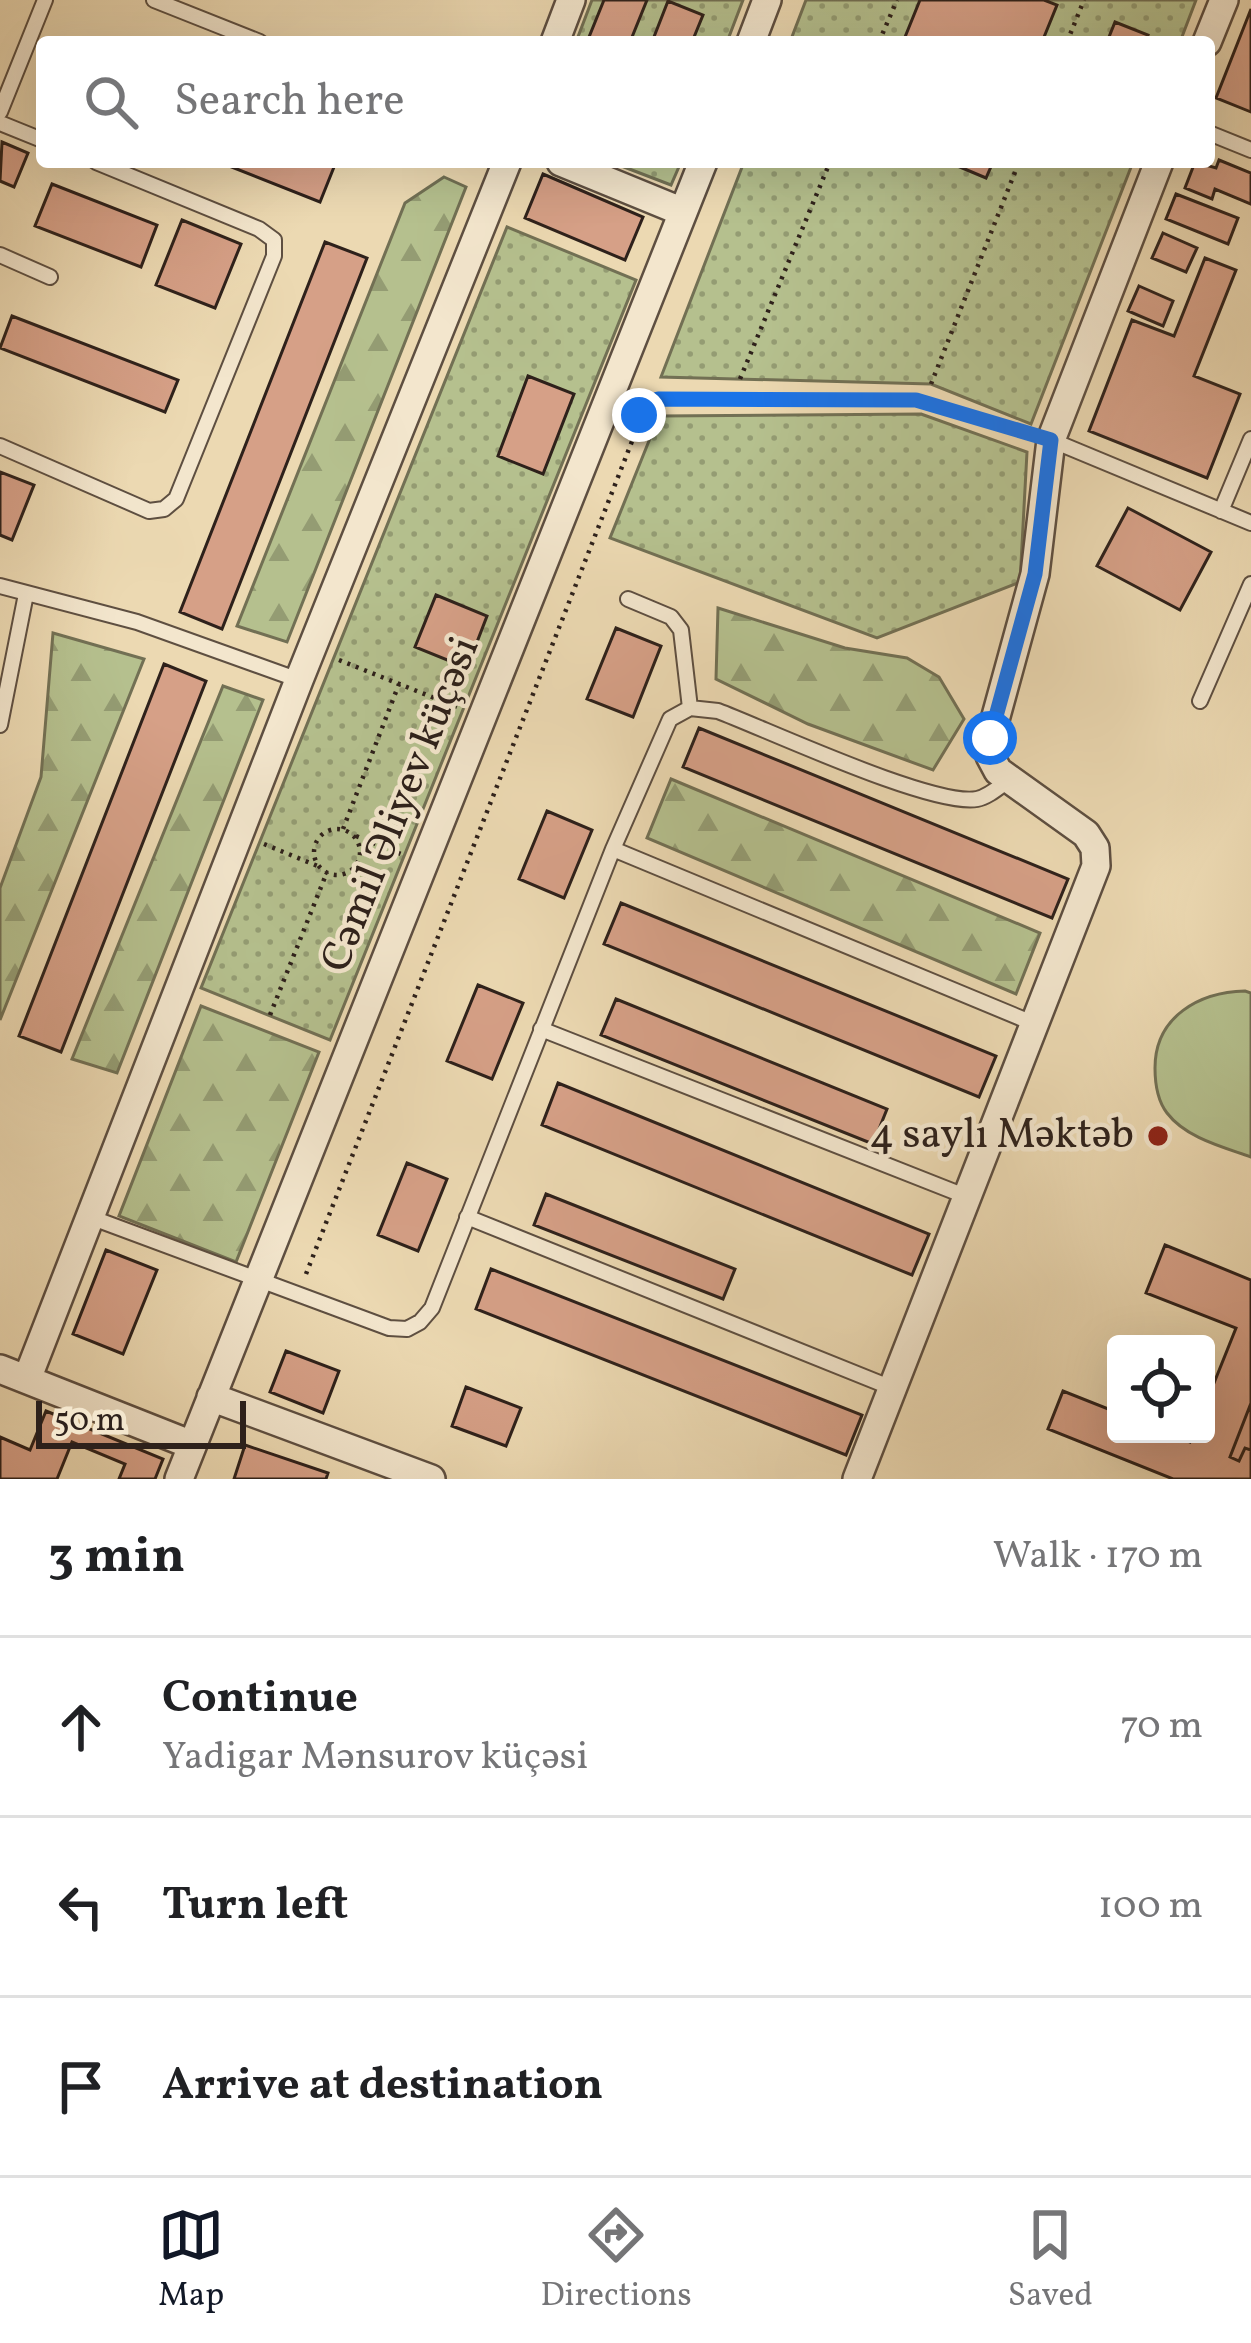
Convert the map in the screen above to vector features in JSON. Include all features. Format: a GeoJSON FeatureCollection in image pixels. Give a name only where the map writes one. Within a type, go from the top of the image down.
{"type":"FeatureCollection","features":[{"type":"Feature","properties":{"kind":"street"},"geometry":{"type":"LineString","coordinates":[[556,36],[571,0]]}},
{"type":"Feature","properties":{"kind":"street"},"geometry":{"type":"LineString","coordinates":[[753,36],[767,0]]}},
{"type":"Feature","properties":{"kind":"street"},"geometry":{"type":"LineString","coordinates":[[1209,36],[1224,0]]}},
{"type":"Feature","properties":{"kind":"street"},"geometry":{"type":"LineString","coordinates":[[192,1445],[13,1374],[90,1217],[505,168]]}},
{"type":"Feature","properties":{"kind":"street"},"geometry":{"type":"LineString","coordinates":[[576,168],[683,212]]}},
{"type":"Feature","properties":{"kind":"street","name":"Cəmil Əliyev küçəsi"},"geometry":{"type":"LineString","coordinates":[[179,1479],[701,168]]}},
{"type":"Feature","properties":{"kind":"street"},"geometry":{"type":"LineString","coordinates":[[857,1479],[1096,866],[1095,848],[1086,835],[1009,780],[990,756],[990,738],[1035,574],[1051,440],[1157,168]]}},
{"type":"Feature","properties":{"kind":"street"},"geometry":{"type":"LineString","coordinates":[[212,1396],[431,1479]]}},
{"type":"Feature","properties":{"kind":"lane"},"geometry":{"type":"LineString","coordinates":[[0,112],[45,0]]}},
{"type":"Feature","properties":{"kind":"lane"},"geometry":{"type":"LineString","coordinates":[[154,0],[245,36]]}},
{"type":"Feature","properties":{"kind":"lane"},"geometry":{"type":"LineString","coordinates":[[0,123],[36,138]]}},
{"type":"Feature","properties":{"kind":"lane"},"geometry":{"type":"LineString","coordinates":[[1215,135],[1251,150]]}},
{"type":"Feature","properties":{"kind":"lane"},"geometry":{"type":"LineString","coordinates":[[0,446],[149,511],[164,509],[176,499],[274,256],[274,240],[260,229],[111,168]]}},
{"type":"Feature","properties":{"kind":"lane"},"geometry":{"type":"LineString","coordinates":[[0,255],[50,277]]}},
{"type":"Feature","properties":{"kind":"lane"},"geometry":{"type":"LineString","coordinates":[[1221,511],[1251,439]]}},
{"type":"Feature","properties":{"kind":"lane"},"geometry":{"type":"LineString","coordinates":[[1051,440],[1251,523]]}},
{"type":"Feature","properties":{"kind":"lane"},"geometry":{"type":"LineString","coordinates":[[1200,701],[1251,584]]}},
{"type":"Feature","properties":{"kind":"lane"},"geometry":{"type":"LineString","coordinates":[[0,586],[137,622],[299,680]]}},
{"type":"Feature","properties":{"kind":"lane"},"geometry":{"type":"LineString","coordinates":[[0,725],[26,594]]}},
{"type":"Feature","properties":{"kind":"lane"},"geometry":{"type":"LineString","coordinates":[[628,599],[670,617],[681,630],[691,708]]}},
{"type":"Feature","properties":{"kind":"lane"},"geometry":{"type":"LineString","coordinates":[[90,1217],[297,1296],[389,1328],[407,1329],[432,1308],[613,849],[670,719],[691,708],[718,711],[954,800],[981,799],[1009,780]]}},
{"type":"Feature","properties":{"kind":"lane"},"geometry":{"type":"LineString","coordinates":[[613,849],[1035,1024]]}},
{"type":"Feature","properties":{"kind":"lane"},"geometry":{"type":"LineString","coordinates":[[541,1029],[965,1196]]}},
{"type":"Feature","properties":{"kind":"lane"},"geometry":{"type":"LineString","coordinates":[[467,1217],[892,1388]]}},
{"type":"Feature","properties":{"kind":"path"},"geometry":{"type":"LineString","coordinates":[[882,36],[897,0]]}},
{"type":"Feature","properties":{"kind":"path"},"geometry":{"type":"LineString","coordinates":[[1069,36],[1084,0]]}},
{"type":"Feature","properties":{"kind":"path"},"geometry":{"type":"LineString","coordinates":[[740,379],[828,168]]}},
{"type":"Feature","properties":{"kind":"path"},"geometry":{"type":"LineString","coordinates":[[931,384],[1017,168]]}},
{"type":"Feature","properties":{"kind":"path"},"geometry":{"type":"LineString","coordinates":[[297,1296],[647,403],[658,399],[916,400],[1051,440]]}},
{"type":"Feature","properties":{"kind":"path"},"geometry":{"type":"LineString","coordinates":[[334,658],[463,709]]}},
{"type":"Feature","properties":{"kind":"path"},"geometry":{"type":"LineString","coordinates":[[344,830],[399,684]]}},
{"type":"Feature","properties":{"kind":"path"},"geometry":{"type":"LineString","coordinates":[[323,870],[315,860],[316,843],[327,831],[344,830],[405,855]]}},
{"type":"Feature","properties":{"kind":"path"},"geometry":{"type":"LineString","coordinates":[[260,842],[343,874],[357,864],[360,848],[351,834]]}},
{"type":"Feature","properties":{"kind":"path"},"geometry":{"type":"LineString","coordinates":[[270,1016],[323,870]]}},
{"type":"Feature","properties":{"kind":"green space"},"geometry":{"type":"Polygon","coordinates":[[[592,0],[743,0],[729,36],[578,36],[592,0]]]}},
{"type":"Feature","properties":{"kind":"green space"},"geometry":{"type":"Polygon","coordinates":[[[806,0],[1196,0],[1182,36],[792,36],[806,0]]]}},
{"type":"Feature","properties":{"kind":"green space"},"geometry":{"type":"Polygon","coordinates":[[[627,168],[678,168],[671,185],[627,168]]]}},
{"type":"Feature","properties":{"kind":"green space"},"geometry":{"type":"Polygon","coordinates":[[[742,168],[1131,168],[1031,424],[931,384],[661,377],[742,168]]]}},
{"type":"Feature","properties":{"kind":"green space"},"geometry":{"type":"Polygon","coordinates":[[[444,177],[466,187],[287,642],[237,626],[405,203],[444,177]]]}},
{"type":"Feature","properties":{"kind":"green space"},"geometry":{"type":"Polygon","coordinates":[[[507,227],[636,280],[330,1040],[201,988],[507,227]]]}},
{"type":"Feature","properties":{"kind":"green space"},"geometry":{"type":"Polygon","coordinates":[[[921,414],[1027,452],[1020,582],[877,638],[610,538],[659,416],[921,414]]]}},
{"type":"Feature","properties":{"kind":"green space"},"geometry":{"type":"Polygon","coordinates":[[[718,608],[845,648],[907,658],[939,677],[964,719],[933,770],[808,724],[716,679],[718,608]]]}},
{"type":"Feature","properties":{"kind":"green space"},"geometry":{"type":"Polygon","coordinates":[[[53,633],[144,659],[0,1020],[0,888],[41,777],[53,633]]]}},
{"type":"Feature","properties":{"kind":"green space"},"geometry":{"type":"Polygon","coordinates":[[[223,686],[263,700],[117,1073],[72,1059],[223,686]]]}},
{"type":"Feature","properties":{"kind":"green space"},"geometry":{"type":"Polygon","coordinates":[[[671,779],[1040,933],[1016,994],[647,838],[671,779]]]}},
{"type":"Feature","properties":{"kind":"green space"},"geometry":{"type":"Polygon","coordinates":[[[1251,993],[1251,1157],[1206,1141],[1175,1122],[1161,1103],[1155,1074],[1163,1034],[1183,1010],[1212,996],[1251,993]]]}},
{"type":"Feature","properties":{"kind":"green space"},"geometry":{"type":"Polygon","coordinates":[[[201,1006],[319,1052],[236,1262],[119,1216],[201,1006]]]}},
{"type":"Feature","properties":{"kind":"building"},"geometry":{"type":"Polygon","coordinates":[[[604,0],[647,0],[632,36],[589,36],[604,0]]]}},
{"type":"Feature","properties":{"kind":"building"},"geometry":{"type":"Polygon","coordinates":[[[920,0],[1044,0],[1057,5],[1044,36],[905,36],[920,0]]]}},
{"type":"Feature","properties":{"kind":"building"},"geometry":{"type":"Polygon","coordinates":[[[668,1],[703,15],[694,36],[654,36],[668,1]]]}},
{"type":"Feature","properties":{"kind":"building"},"geometry":{"type":"Polygon","coordinates":[[[1251,9],[1251,112],[1216,98],[1251,9]]]}},
{"type":"Feature","properties":{"kind":"building"},"geometry":{"type":"Polygon","coordinates":[[[1115,22],[1148,35],[1148,36],[1109,36],[1115,22]]]}},
{"type":"Feature","properties":{"kind":"building"},"geometry":{"type":"Polygon","coordinates":[[[2,142],[28,153],[14,187],[0,181],[2,142]]]}},
{"type":"Feature","properties":{"kind":"building"},"geometry":{"type":"Polygon","coordinates":[[[1219,160],[1251,173],[1251,204],[1215,189],[1212,199],[1185,188],[1193,168],[1216,168],[1219,160]]]}},
{"type":"Feature","properties":{"kind":"building"},"geometry":{"type":"Polygon","coordinates":[[[234,168],[334,168],[320,202],[234,168]]]}},
{"type":"Feature","properties":{"kind":"building"},"geometry":{"type":"Polygon","coordinates":[[[962,168],[990,168],[986,178],[962,168]]]}},
{"type":"Feature","properties":{"kind":"building"},"geometry":{"type":"Polygon","coordinates":[[[543,174],[643,217],[625,260],[525,218],[543,174]]]}},
{"type":"Feature","properties":{"kind":"building"},"geometry":{"type":"Polygon","coordinates":[[[52,184],[157,225],[141,267],[35,226],[52,184]]]}},
{"type":"Feature","properties":{"kind":"building"},"geometry":{"type":"Polygon","coordinates":[[[1176,194],[1238,218],[1228,244],[1166,219],[1176,194]]]}},
{"type":"Feature","properties":{"kind":"building"},"geometry":{"type":"Polygon","coordinates":[[[182,220],[241,244],[215,308],[156,285],[182,220]]]}},
{"type":"Feature","properties":{"kind":"building"},"geometry":{"type":"Polygon","coordinates":[[[1163,233],[1197,248],[1186,272],[1152,258],[1163,233]]]}},
{"type":"Feature","properties":{"kind":"building"},"geometry":{"type":"Polygon","coordinates":[[[325,242],[367,258],[222,629],[180,612],[325,242]]]}},
{"type":"Feature","properties":{"kind":"building"},"geometry":{"type":"Polygon","coordinates":[[[1205,258],[1236,270],[1194,376],[1240,394],[1207,478],[1089,431],[1132,320],[1174,336],[1205,258]]]}},
{"type":"Feature","properties":{"kind":"building"},"geometry":{"type":"Polygon","coordinates":[[[1139,286],[1173,301],[1163,326],[1128,311],[1139,286]]]}},
{"type":"Feature","properties":{"kind":"building"},"geometry":{"type":"Polygon","coordinates":[[[12,316],[178,380],[165,412],[0,348],[12,316]]]}},
{"type":"Feature","properties":{"kind":"building"},"geometry":{"type":"Polygon","coordinates":[[[528,376],[574,394],[543,474],[498,456],[528,376]]]}},
{"type":"Feature","properties":{"kind":"building"},"geometry":{"type":"Polygon","coordinates":[[[0,472],[34,485],[12,540],[0,535],[0,472]]]}},
{"type":"Feature","properties":{"kind":"building"},"geometry":{"type":"Polygon","coordinates":[[[1128,508],[1211,552],[1180,610],[1097,566],[1128,508]]]}},
{"type":"Feature","properties":{"kind":"building"},"geometry":{"type":"Polygon","coordinates":[[[436,595],[487,616],[467,668],[415,647],[436,595]]]}},
{"type":"Feature","properties":{"kind":"building"},"geometry":{"type":"Polygon","coordinates":[[[616,628],[661,646],[633,717],[587,699],[616,628]]]}},
{"type":"Feature","properties":{"kind":"building"},"geometry":{"type":"Polygon","coordinates":[[[164,664],[206,681],[61,1052],[19,1036],[164,664]]]}},
{"type":"Feature","properties":{"kind":"building"},"geometry":{"type":"Polygon","coordinates":[[[699,728],[1068,879],[1052,918],[683,767],[699,728]]]}},
{"type":"Feature","properties":{"kind":"building"},"geometry":{"type":"Polygon","coordinates":[[[547,811],[592,830],[564,898],[519,879],[547,811]]]}},
{"type":"Feature","properties":{"kind":"building"},"geometry":{"type":"Polygon","coordinates":[[[621,903],[996,1056],[979,1097],[604,944],[621,903]]]}},
{"type":"Feature","properties":{"kind":"building"},"geometry":{"type":"Polygon","coordinates":[[[478,985],[523,1003],[492,1079],[447,1061],[478,985]]]}},
{"type":"Feature","properties":{"kind":"building"},"geometry":{"type":"Polygon","coordinates":[[[616,999],[887,1109],[873,1144],[601,1035],[616,999]]]}},
{"type":"Feature","properties":{"kind":"building"},"geometry":{"type":"Polygon","coordinates":[[[558,1083],[929,1234],[912,1275],[542,1125],[558,1083]]]}},
{"type":"Feature","properties":{"kind":"building"},"geometry":{"type":"Polygon","coordinates":[[[407,1163],[447,1179],[418,1251],[378,1235],[407,1163]]]}},
{"type":"Feature","properties":{"kind":"building"},"geometry":{"type":"Polygon","coordinates":[[[546,1194],[735,1269],[723,1299],[534,1225],[546,1194]]]}},
{"type":"Feature","properties":{"kind":"building"},"geometry":{"type":"Polygon","coordinates":[[[1165,1245],[1251,1280],[1251,1403],[1230,1457],[1239,1461],[1245,1448],[1251,1450],[1251,1479],[1173,1479],[1048,1429],[1063,1391],[1107,1408],[1107,1443],[1215,1443],[1215,1380],[1236,1328],[1146,1293],[1165,1245]]]}},
{"type":"Feature","properties":{"kind":"building"},"geometry":{"type":"Polygon","coordinates":[[[1165,1245],[1251,1280],[1251,1479],[1173,1479],[1048,1429],[1063,1391],[1107,1408],[1107,1443],[1215,1443],[1215,1380],[1236,1328],[1146,1293],[1165,1245]]]}},
{"type":"Feature","properties":{"kind":"building"},"geometry":{"type":"Polygon","coordinates":[[[106,1250],[157,1270],[123,1354],[73,1334],[106,1250]]]}},
{"type":"Feature","properties":{"kind":"building"},"geometry":{"type":"Polygon","coordinates":[[[491,1269],[862,1415],[846,1455],[476,1309],[491,1269]]]}},
{"type":"Feature","properties":{"kind":"building"},"geometry":{"type":"Polygon","coordinates":[[[286,1351],[339,1371],[323,1413],[270,1392],[286,1351]]]}},
{"type":"Feature","properties":{"kind":"building"},"geometry":{"type":"Polygon","coordinates":[[[466,1387],[521,1408],[506,1446],[452,1426],[466,1387]]]}},
{"type":"Feature","properties":{"kind":"building"},"geometry":{"type":"Polygon","coordinates":[[[46,1411],[163,1459],[155,1479],[119,1479],[125,1464],[72,1442],[57,1479],[0,1479],[0,1437],[30,1450],[46,1411]]]}},
{"type":"Feature","properties":{"kind":"building"},"geometry":{"type":"Polygon","coordinates":[[[245,1445],[328,1473],[326,1479],[234,1479],[245,1445]]]}},
{"type":"Feature","properties":{"kind":"place","name":"4 saylı Məktəb"},"geometry":{"type":"Point","coordinates":[1158,1136]}},
{"type":"Feature","properties":{"kind":"route"},"geometry":{"type":"LineString","coordinates":[[639,415],[647,403],[658,399],[916,400],[1051,440],[1035,574],[990,738]]}}]}
